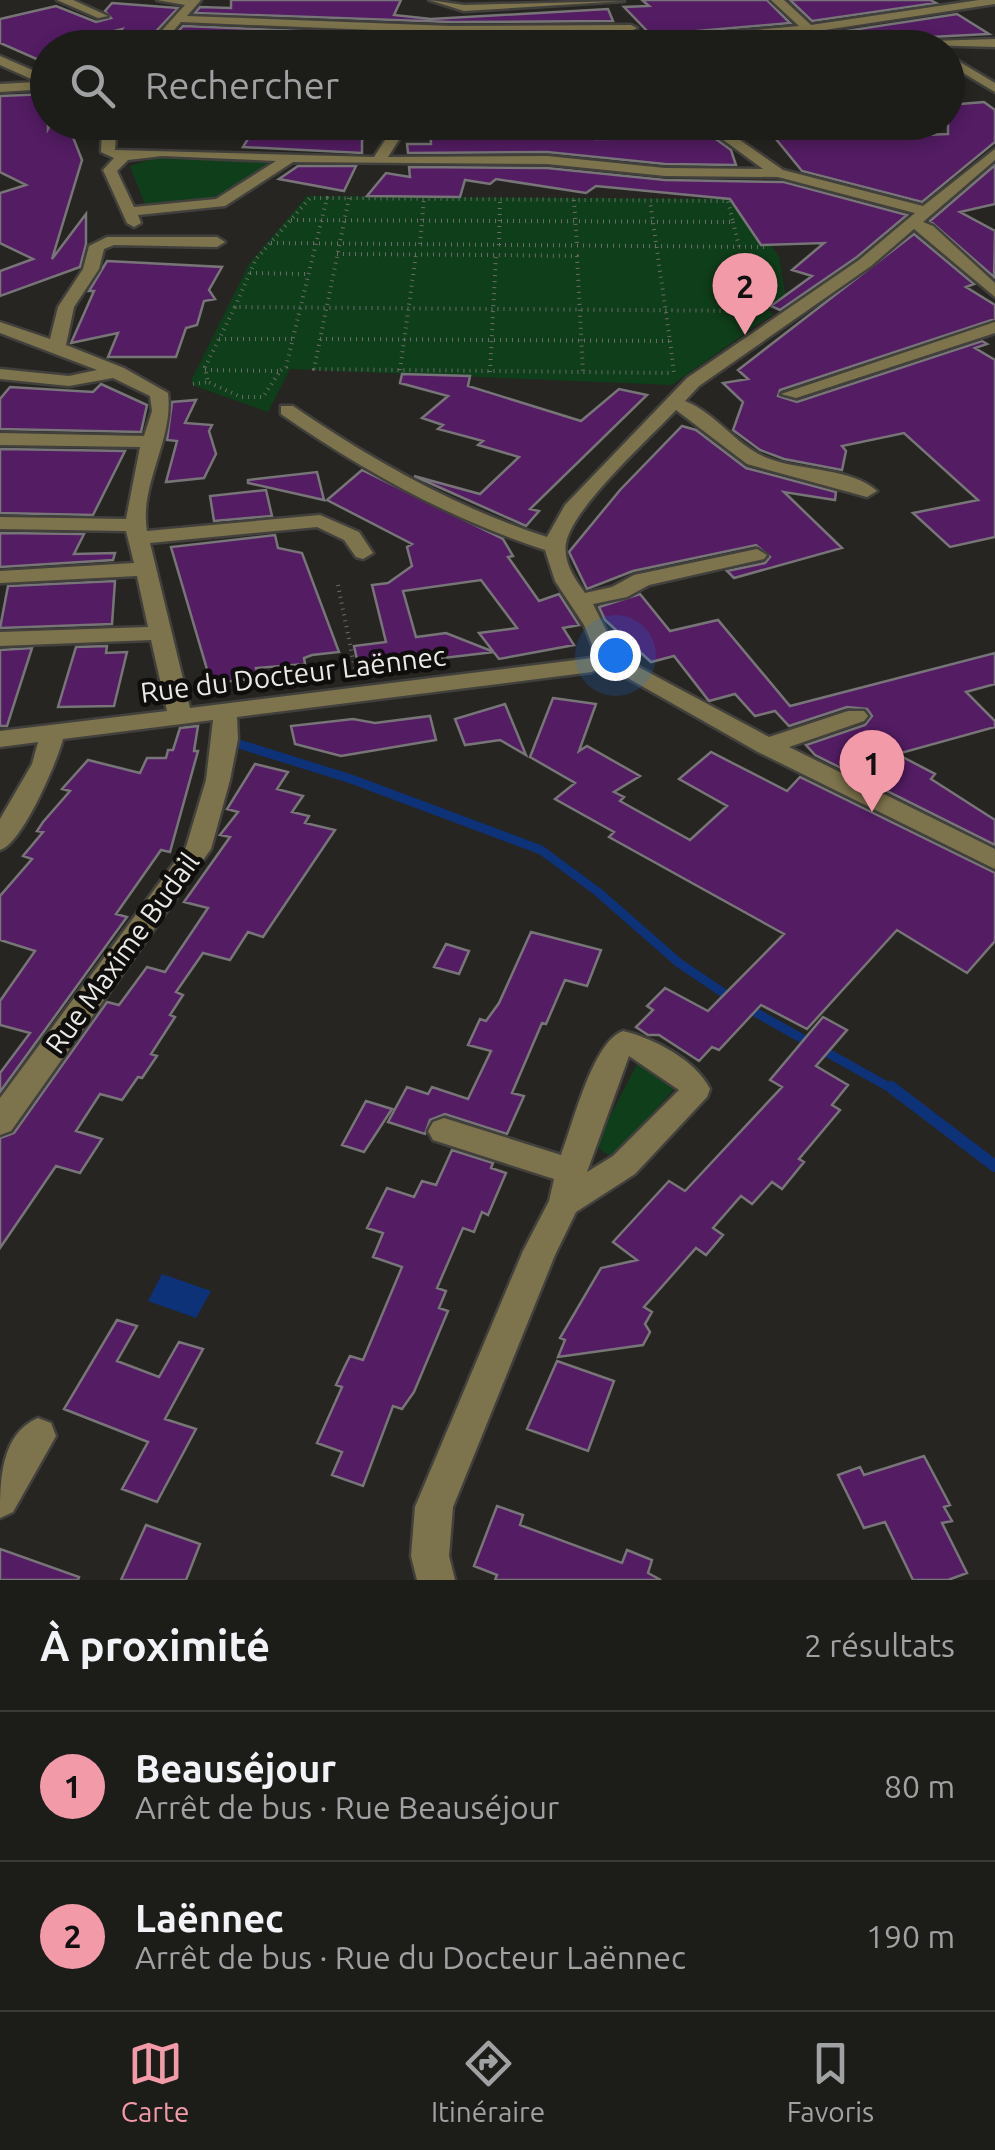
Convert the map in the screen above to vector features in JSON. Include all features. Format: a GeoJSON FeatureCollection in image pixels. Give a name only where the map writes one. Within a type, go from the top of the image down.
{"type":"FeatureCollection","features":[{"type":"Feature","properties":{"kind":"street"},"geometry":{"type":"LineString","coordinates":[[63,0],[102,16]]}},
{"type":"Feature","properties":{"kind":"street"},"geometry":{"type":"LineString","coordinates":[[163,0],[194,1]]}},
{"type":"Feature","properties":{"kind":"street"},"geometry":{"type":"LineString","coordinates":[[179,19],[446,29],[631,28],[618,1],[455,8],[436,0]]}},
{"type":"Feature","properties":{"kind":"street"},"geometry":{"type":"LineString","coordinates":[[776,0],[807,29]]}},
{"type":"Feature","properties":{"kind":"street"},"geometry":{"type":"LineString","coordinates":[[893,0],[917,30]]}},
{"type":"Feature","properties":{"kind":"street"},"geometry":{"type":"LineString","coordinates":[[796,30],[995,0]]}},
{"type":"Feature","properties":{"kind":"street"},"geometry":{"type":"LineString","coordinates":[[169,30],[194,1]]}},
{"type":"Feature","properties":{"kind":"street"},"geometry":{"type":"LineString","coordinates":[[446,29],[455,8]]}},
{"type":"Feature","properties":{"kind":"street"},"geometry":{"type":"LineString","coordinates":[[286,30],[291,23]]}},
{"type":"Feature","properties":{"kind":"street"},"geometry":{"type":"LineString","coordinates":[[965,41],[995,42]]}},
{"type":"Feature","properties":{"kind":"street"},"geometry":{"type":"LineString","coordinates":[[0,60],[30,75]]}},
{"type":"Feature","properties":{"kind":"street"},"geometry":{"type":"LineString","coordinates":[[965,70],[993,85]]}},
{"type":"Feature","properties":{"kind":"street"},"geometry":{"type":"LineString","coordinates":[[0,88],[30,86]]}},
{"type":"Feature","properties":{"kind":"street"},"geometry":{"type":"LineString","coordinates":[[108,140],[108,152],[124,156],[162,152],[378,161],[547,160],[666,172],[778,173],[928,212]]}},
{"type":"Feature","properties":{"kind":"street"},"geometry":{"type":"LineString","coordinates":[[378,161],[392,140]]}},
{"type":"Feature","properties":{"kind":"street"},"geometry":{"type":"LineString","coordinates":[[731,140],[778,173]]}},
{"type":"Feature","properties":{"kind":"street"},"geometry":{"type":"LineString","coordinates":[[995,152],[915,224],[712,366],[572,509],[559,528],[554,546],[560,575],[593,620],[605,660],[995,860]]}},
{"type":"Feature","properties":{"kind":"street"},"geometry":{"type":"LineString","coordinates":[[124,156],[110,170],[136,230]]}},
{"type":"Feature","properties":{"kind":"street"},"geometry":{"type":"LineString","coordinates":[[128,212],[220,204],[292,157]]}},
{"type":"Feature","properties":{"kind":"street"},"geometry":{"type":"LineString","coordinates":[[915,224],[928,229],[995,292]]}},
{"type":"Feature","properties":{"kind":"street"},"geometry":{"type":"LineString","coordinates":[[57,348],[66,307],[94,260],[97,246],[112,240],[217,242]]}},
{"type":"Feature","properties":{"kind":"street"},"geometry":{"type":"LineString","coordinates":[[0,327],[118,372],[160,393],[161,411],[148,442],[137,532],[181,718]]}},
{"type":"Feature","properties":{"kind":"street"},"geometry":{"type":"LineString","coordinates":[[790,394],[995,327]]}},
{"type":"Feature","properties":{"kind":"street"},"geometry":{"type":"LineString","coordinates":[[0,374],[69,382],[118,372]]}},
{"type":"Feature","properties":{"kind":"street"},"geometry":{"type":"LineString","coordinates":[[672,403],[692,408],[741,453],[837,477],[867,491]]}},
{"type":"Feature","properties":{"kind":"street"},"geometry":{"type":"LineString","coordinates":[[288,410],[320,433],[472,515],[554,546]]}},
{"type":"Feature","properties":{"kind":"street"},"geometry":{"type":"LineString","coordinates":[[0,439],[148,442]]}},
{"type":"Feature","properties":{"kind":"street"},"geometry":{"type":"LineString","coordinates":[[0,522],[137,532],[320,521],[352,536],[362,553]]}},
{"type":"Feature","properties":{"kind":"street"},"geometry":{"type":"LineString","coordinates":[[578,602],[642,580],[757,555]]}},
{"type":"Feature","properties":{"kind":"street"},"geometry":{"type":"LineString","coordinates":[[0,577],[146,569]]}},
{"type":"Feature","properties":{"kind":"street"},"geometry":{"type":"LineString","coordinates":[[0,639],[162,633]]}},
{"type":"Feature","properties":{"kind":"street","name":"Rue du Docteur Laënnec"},"geometry":{"type":"LineString","coordinates":[[0,740],[605,660]]}},
{"type":"Feature","properties":{"kind":"street","name":"Rue Maxime Budail"},"geometry":{"type":"LineString","coordinates":[[0,1122],[198,849],[221,766],[225,713]]}},
{"type":"Feature","properties":{"kind":"street"},"geometry":{"type":"LineString","coordinates":[[767,746],[856,716]]}},
{"type":"Feature","properties":{"kind":"street"},"geometry":{"type":"LineString","coordinates":[[0,841],[44,764],[52,733]]}},
{"type":"Feature","properties":{"kind":"street"},"geometry":{"type":"LineString","coordinates":[[436,1580],[430,1556],[434,1507],[568,1187],[615,1051],[623,1042],[637,1046],[695,1089],[624,1165],[568,1187],[444,1131]]}},
{"type":"Feature","properties":{"kind":"street"},"geometry":{"type":"LineString","coordinates":[[0,1498],[38,1436]]}},
{"type":"Feature","properties":{"kind":"path"},"geometry":{"type":"LineString","coordinates":[[208,382],[205,370],[250,273],[270,243],[310,198],[728,201],[739,246]]}},
{"type":"Feature","properties":{"kind":"path"},"geometry":{"type":"LineString","coordinates":[[193,384],[208,382],[241,398],[263,398],[286,366],[326,198]]}},
{"type":"Feature","properties":{"kind":"path"},"geometry":{"type":"LineString","coordinates":[[349,198],[314,369],[682,372]]}},
{"type":"Feature","properties":{"kind":"path"},"geometry":{"type":"LineString","coordinates":[[420,244],[424,198]]}},
{"type":"Feature","properties":{"kind":"path"},"geometry":{"type":"LineString","coordinates":[[499,245],[500,199]]}},
{"type":"Feature","properties":{"kind":"path"},"geometry":{"type":"LineString","coordinates":[[574,200],[577,245]]}},
{"type":"Feature","properties":{"kind":"path"},"geometry":{"type":"LineString","coordinates":[[650,200],[674,372]]}},
{"type":"Feature","properties":{"kind":"path"},"geometry":{"type":"LineString","coordinates":[[290,220],[732,222]]}},
{"type":"Feature","properties":{"kind":"path"},"geometry":{"type":"LineString","coordinates":[[270,243],[767,247]]}},
{"type":"Feature","properties":{"kind":"path"},"geometry":{"type":"LineString","coordinates":[[337,254],[577,256],[583,372]]}},
{"type":"Feature","properties":{"kind":"path"},"geometry":{"type":"LineString","coordinates":[[400,370],[416,254]]}},
{"type":"Feature","properties":{"kind":"path"},"geometry":{"type":"LineString","coordinates":[[490,372],[496,254]]}},
{"type":"Feature","properties":{"kind":"path"},"geometry":{"type":"LineString","coordinates":[[250,273],[309,274]]}},
{"type":"Feature","properties":{"kind":"path"},"geometry":{"type":"LineString","coordinates":[[235,307],[754,311],[786,315]]}},
{"type":"Feature","properties":{"kind":"path"},"geometry":{"type":"LineString","coordinates":[[754,311],[757,318]]}},
{"type":"Feature","properties":{"kind":"path"},"geometry":{"type":"LineString","coordinates":[[219,338],[293,339]]}},
{"type":"Feature","properties":{"kind":"path"},"geometry":{"type":"LineString","coordinates":[[320,339],[670,341]]}},
{"type":"Feature","properties":{"kind":"path"},"geometry":{"type":"LineString","coordinates":[[205,370],[280,371]]}},
{"type":"Feature","properties":{"kind":"path"},"geometry":{"type":"LineString","coordinates":[[338,584],[359,684]]}},
{"type":"Feature","properties":{"kind":"green space"},"geometry":{"type":"Polygon","coordinates":[[[158,157],[275,163],[219,201],[146,207],[130,166],[158,157]]]}},
{"type":"Feature","properties":{"kind":"green space"},"geometry":{"type":"Polygon","coordinates":[[[307,196],[738,199],[779,257],[785,292],[800,297],[780,309],[767,309],[773,314],[672,385],[290,369],[268,412],[195,386],[191,381],[249,264],[307,196]]]}},
{"type":"Feature","properties":{"kind":"green space"},"geometry":{"type":"Polygon","coordinates":[[[637,1064],[676,1087],[618,1151],[608,1155],[599,1148],[599,1138],[637,1064]]]}},
{"type":"Feature","properties":{"kind":"water"},"geometry":{"type":"Polygon","coordinates":[[[162,1274],[211,1291],[196,1318],[148,1301],[162,1274]]]}},
{"type":"Feature","properties":{"kind":"building"},"geometry":{"type":"Polygon","coordinates":[[[231,0],[401,0],[394,15],[431,19],[608,9],[613,21],[451,22],[195,13],[200,7],[231,8],[231,0]]]}},
{"type":"Feature","properties":{"kind":"building"},"geometry":{"type":"Polygon","coordinates":[[[642,0],[767,0],[790,23],[709,30],[646,30],[624,7],[649,6],[642,0]]]}},
{"type":"Feature","properties":{"kind":"building"},"geometry":{"type":"Polygon","coordinates":[[[790,0],[930,0],[936,3],[812,21],[790,0]]]}},
{"type":"Feature","properties":{"kind":"building"},"geometry":{"type":"Polygon","coordinates":[[[112,3],[178,8],[157,30],[30,30],[30,56],[0,43],[0,19],[56,6],[96,22],[111,18],[105,11],[112,3]]]}},
{"type":"Feature","properties":{"kind":"building"},"geometry":{"type":"Polygon","coordinates":[[[957,14],[989,34],[965,35],[965,30],[852,30],[957,14]]]}},
{"type":"Feature","properties":{"kind":"building"},"geometry":{"type":"Polygon","coordinates":[[[183,26],[278,30],[179,30],[183,26]]]}},
{"type":"Feature","properties":{"kind":"building"},"geometry":{"type":"Polygon","coordinates":[[[30,95],[30,140],[74,140],[82,160],[52,259],[86,214],[86,244],[80,267],[0,296],[0,271],[33,259],[0,243],[0,193],[26,185],[0,172],[0,96],[30,95]]]}},
{"type":"Feature","properties":{"kind":"building"},"geometry":{"type":"Polygon","coordinates":[[[984,102],[995,110],[995,142],[922,202],[802,171],[777,140],[965,140],[965,104],[984,102]]]}},
{"type":"Feature","properties":{"kind":"building"},"geometry":{"type":"Polygon","coordinates":[[[247,140],[363,140],[362,153],[243,147],[247,140]]]}},
{"type":"Feature","properties":{"kind":"building"},"geometry":{"type":"Polygon","coordinates":[[[431,140],[717,140],[731,150],[736,165],[665,164],[547,152],[408,153],[407,144],[431,144],[431,140]]]}},
{"type":"Feature","properties":{"kind":"building"},"geometry":{"type":"Polygon","coordinates":[[[995,165],[995,204],[960,212],[995,231],[994,277],[930,221],[995,165]]]}},
{"type":"Feature","properties":{"kind":"building"},"geometry":{"type":"Polygon","coordinates":[[[298,166],[356,166],[344,191],[279,179],[298,166]]]}},
{"type":"Feature","properties":{"kind":"building"},"geometry":{"type":"Polygon","coordinates":[[[409,167],[547,168],[665,180],[784,182],[907,215],[857,257],[780,310],[771,306],[812,276],[792,270],[824,243],[761,245],[730,199],[596,186],[586,193],[496,179],[490,184],[465,180],[460,197],[367,196],[386,173],[410,177],[409,167]]]}},
{"type":"Feature","properties":{"kind":"building"},"geometry":{"type":"Polygon","coordinates":[[[914,234],[974,284],[966,287],[995,305],[995,319],[780,390],[778,396],[797,402],[982,341],[987,344],[975,348],[995,360],[995,537],[950,547],[913,513],[978,500],[904,433],[842,446],[846,451],[842,470],[784,459],[760,450],[733,430],[743,402],[723,383],[748,379],[738,370],[914,234]]]}},
{"type":"Feature","properties":{"kind":"building"},"geometry":{"type":"Polygon","coordinates":[[[107,261],[222,267],[209,290],[215,299],[204,301],[197,325],[186,328],[176,357],[108,357],[118,333],[71,343],[94,291],[89,291],[107,261]]]}},
{"type":"Feature","properties":{"kind":"building"},"geometry":{"type":"Polygon","coordinates":[[[402,374],[470,376],[468,386],[581,421],[619,389],[647,395],[530,509],[539,511],[526,526],[414,476],[480,494],[519,457],[478,445],[483,441],[438,429],[443,425],[422,418],[448,396],[400,383],[402,374]]]}},
{"type":"Feature","properties":{"kind":"building"},"geometry":{"type":"Polygon","coordinates":[[[101,384],[147,405],[141,432],[0,429],[0,399],[10,387],[93,392],[101,384]]]}},
{"type":"Feature","properties":{"kind":"building"},"geometry":{"type":"Polygon","coordinates":[[[196,400],[185,423],[212,425],[209,431],[216,454],[204,478],[166,482],[177,441],[167,440],[172,402],[196,400]]]}},
{"type":"Feature","properties":{"kind":"building"},"geometry":{"type":"Polygon","coordinates":[[[682,426],[696,430],[746,468],[836,492],[835,500],[784,492],[842,548],[734,578],[727,571],[765,563],[770,557],[756,545],[633,571],[587,589],[569,552],[620,490],[682,426]]]}},
{"type":"Feature","properties":{"kind":"building"},"geometry":{"type":"Polygon","coordinates":[[[0,449],[125,451],[93,515],[0,513],[0,449]]]}},
{"type":"Feature","properties":{"kind":"building"},"geometry":{"type":"Polygon","coordinates":[[[362,470],[503,539],[513,556],[508,557],[539,601],[559,594],[579,625],[563,628],[574,645],[499,659],[494,652],[359,668],[354,646],[386,642],[372,585],[388,583],[412,566],[407,547],[412,544],[327,500],[362,470]],[[481,580],[403,591],[416,637],[446,633],[493,652],[479,633],[517,628],[481,580]]]}},
{"type":"Feature","properties":{"kind":"building"},"geometry":{"type":"Polygon","coordinates":[[[317,472],[324,500],[248,483],[248,480],[317,472]]]}},
{"type":"Feature","properties":{"kind":"building"},"geometry":{"type":"Polygon","coordinates":[[[266,490],[272,516],[214,521],[210,496],[266,490]]]}},
{"type":"Feature","properties":{"kind":"building"},"geometry":{"type":"Polygon","coordinates":[[[0,533],[84,534],[74,554],[115,553],[113,560],[0,567],[0,533]]]}},
{"type":"Feature","properties":{"kind":"building"},"geometry":{"type":"Polygon","coordinates":[[[275,535],[278,548],[302,553],[339,652],[312,655],[304,658],[305,664],[256,668],[259,678],[223,682],[209,676],[171,547],[275,535]]]}},
{"type":"Feature","properties":{"kind":"building"},"geometry":{"type":"Polygon","coordinates":[[[115,581],[112,624],[0,628],[8,586],[115,581]]]}},
{"type":"Feature","properties":{"kind":"building"},"geometry":{"type":"Polygon","coordinates":[[[640,594],[670,631],[718,620],[790,706],[995,653],[995,684],[966,692],[995,721],[995,727],[897,754],[935,774],[931,779],[995,820],[995,845],[815,755],[806,745],[865,725],[872,716],[867,709],[847,707],[789,726],[775,711],[755,716],[735,694],[709,701],[674,656],[651,662],[605,620],[599,607],[640,594]]]}},
{"type":"Feature","properties":{"kind":"building"},"geometry":{"type":"Polygon","coordinates":[[[107,646],[106,653],[127,652],[114,706],[58,707],[76,647],[107,646]]]}},
{"type":"Feature","properties":{"kind":"building"},"geometry":{"type":"Polygon","coordinates":[[[32,648],[7,726],[0,726],[0,650],[32,648]]]}},
{"type":"Feature","properties":{"kind":"building"},"geometry":{"type":"Polygon","coordinates":[[[553,698],[596,704],[579,751],[587,746],[640,776],[614,792],[624,797],[620,801],[690,840],[727,806],[679,779],[711,752],[787,791],[800,777],[995,873],[995,941],[967,973],[897,930],[807,1029],[761,1005],[719,1050],[712,1047],[699,1061],[659,1035],[648,1035],[636,1027],[653,1010],[647,1006],[665,988],[708,1011],[784,934],[609,837],[614,832],[555,799],[575,783],[530,757],[553,698]]]}},
{"type":"Feature","properties":{"kind":"building"},"geometry":{"type":"Polygon","coordinates":[[[505,704],[526,755],[500,740],[465,745],[455,719],[505,704]]]}},
{"type":"Feature","properties":{"kind":"building"},"geometry":{"type":"Polygon","coordinates":[[[430,716],[436,740],[341,756],[295,744],[291,726],[353,719],[375,723],[430,716]]]}},
{"type":"Feature","properties":{"kind":"building"},"geometry":{"type":"Polygon","coordinates":[[[198,726],[194,751],[198,751],[170,852],[161,850],[116,914],[127,917],[0,1092],[0,1073],[30,1033],[0,1025],[0,1001],[35,951],[0,940],[0,896],[32,859],[23,856],[43,832],[37,831],[43,822],[70,791],[62,789],[88,760],[140,773],[147,758],[166,758],[180,728],[198,726]]]}},
{"type":"Feature","properties":{"kind":"building"},"geometry":{"type":"Polygon","coordinates":[[[255,764],[288,772],[277,789],[303,796],[292,812],[309,816],[305,823],[335,830],[263,937],[248,932],[230,960],[203,953],[176,992],[183,995],[170,1015],[175,1017],[151,1054],[157,1056],[142,1078],[138,1077],[122,1100],[100,1094],[76,1131],[102,1139],[80,1173],[56,1166],[0,1248],[0,1138],[14,1133],[107,1002],[119,1005],[147,967],[165,972],[208,908],[184,902],[230,837],[220,835],[238,812],[227,809],[255,764]]]}},
{"type":"Feature","properties":{"kind":"building"},"geometry":{"type":"Polygon","coordinates":[[[531,932],[601,950],[587,986],[565,980],[546,1024],[542,1023],[512,1093],[524,1096],[507,1134],[445,1114],[430,1120],[425,1134],[388,1122],[407,1087],[428,1094],[432,1087],[468,1099],[491,1051],[468,1045],[480,1019],[486,1021],[499,1003],[531,932]]]}},
{"type":"Feature","properties":{"kind":"building"},"geometry":{"type":"Polygon","coordinates":[[[446,944],[469,951],[459,974],[434,967],[446,944]]]}},
{"type":"Feature","properties":{"kind":"building"},"geometry":{"type":"Polygon","coordinates":[[[823,1017],[847,1030],[816,1066],[848,1085],[832,1105],[840,1110],[799,1159],[804,1162],[782,1189],[772,1182],[752,1204],[741,1196],[713,1228],[723,1235],[706,1255],[696,1248],[644,1307],[652,1312],[645,1324],[650,1332],[643,1345],[558,1357],[565,1340],[560,1338],[601,1268],[637,1260],[613,1242],[669,1181],[685,1191],[782,1087],[770,1080],[823,1017]]]}},
{"type":"Feature","properties":{"kind":"building"},"geometry":{"type":"Polygon","coordinates":[[[366,1101],[392,1109],[364,1152],[342,1145],[366,1101]]]}},
{"type":"Feature","properties":{"kind":"building"},"geometry":{"type":"Polygon","coordinates":[[[452,1150],[493,1163],[491,1168],[506,1173],[488,1215],[482,1212],[474,1232],[463,1228],[437,1288],[446,1291],[439,1308],[448,1311],[414,1392],[402,1409],[393,1406],[363,1486],[332,1475],[342,1452],[317,1443],[342,1387],[336,1385],[344,1368],[350,1356],[363,1360],[402,1267],[373,1257],[383,1233],[367,1228],[387,1188],[414,1197],[422,1181],[436,1185],[452,1150]]]}},
{"type":"Feature","properties":{"kind":"building"},"geometry":{"type":"Polygon","coordinates":[[[117,1320],[137,1326],[117,1361],[159,1377],[179,1342],[203,1349],[165,1419],[196,1429],[157,1502],[122,1489],[148,1442],[64,1409],[117,1320]]]}},
{"type":"Feature","properties":{"kind":"building"},"geometry":{"type":"Polygon","coordinates":[[[557,1361],[614,1381],[588,1451],[527,1429],[557,1361]]]}},
{"type":"Feature","properties":{"kind":"building"},"geometry":{"type":"Polygon","coordinates":[[[924,1456],[950,1505],[944,1507],[952,1521],[942,1523],[967,1573],[948,1580],[913,1580],[885,1522],[864,1528],[838,1475],[860,1467],[864,1475],[924,1456]]]}},
{"type":"Feature","properties":{"kind":"building"},"geometry":{"type":"Polygon","coordinates":[[[497,1506],[523,1515],[520,1525],[622,1563],[627,1550],[652,1560],[648,1573],[661,1580],[495,1580],[497,1575],[474,1566],[497,1506]]]}},
{"type":"Feature","properties":{"kind":"building"},"geometry":{"type":"Polygon","coordinates":[[[146,1525],[200,1544],[186,1580],[121,1580],[146,1525]]]}},
{"type":"Feature","properties":{"kind":"building"},"geometry":{"type":"Polygon","coordinates":[[[0,1549],[79,1577],[78,1580],[0,1580],[0,1549]]]}},
{"type":"Feature","properties":{"kind":"waterway"},"geometry":{"type":"LineString","coordinates":[[239,744],[351,779],[541,850],[598,892],[679,963],[731,998]]}},
{"type":"Feature","properties":{"kind":"waterway"},"geometry":{"type":"LineString","coordinates":[[744,1006],[894,1090]]}},
{"type":"Feature","properties":{"kind":"waterway"},"geometry":{"type":"LineString","coordinates":[[891,1087],[995,1166]]}},
{"type":"Feature","properties":{"kind":"place","name":"Laënnec"},"geometry":{"type":"Point","coordinates":[745,335]}},
{"type":"Feature","properties":{"kind":"place","name":"Beauséjour"},"geometry":{"type":"Point","coordinates":[872,812]}}]}
